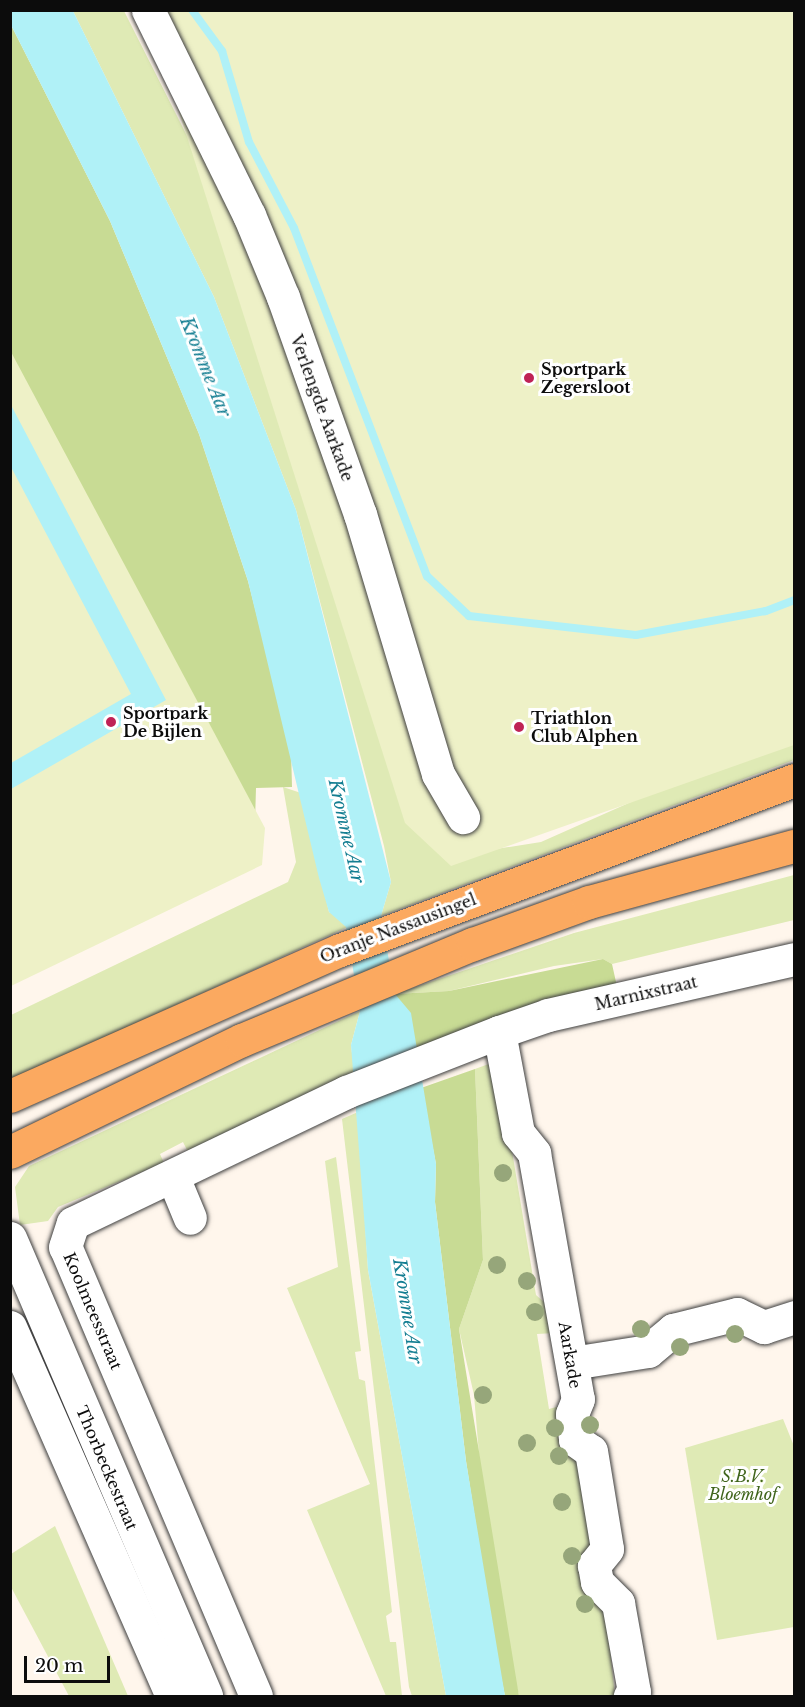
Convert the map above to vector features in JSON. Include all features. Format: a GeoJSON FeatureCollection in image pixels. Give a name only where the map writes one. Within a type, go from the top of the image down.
{"type":"FeatureCollection","features":[{"type":"Feature","properties":{"kind":"main road","name":"Oranje Nassausingel"},"geometry":{"type":"LineString","coordinates":[[10,1096],[340,950],[795,780]]}},
{"type":"Feature","properties":{"kind":"main road"},"geometry":{"type":"LineString","coordinates":[[10,1152],[401,973],[589,902],[795,846]]}},
{"type":"Feature","properties":{"kind":"street","name":"Verlengde Aarkade"},"geometry":{"type":"LineString","coordinates":[[148,10],[249,215],[283,297],[360,514],[438,774],[463,817]]}},
{"type":"Feature","properties":{"kind":"street","name":"Marnixstraat"},"geometry":{"type":"LineString","coordinates":[[499,1032],[548,1015],[795,959]]}},
{"type":"Feature","properties":{"kind":"street","name":"Koolmeesstraat"},"geometry":{"type":"LineString","coordinates":[[256,1696],[65,1247],[73,1223],[346,1092],[428,1062],[499,1032]]}},
{"type":"Feature","properties":{"kind":"street","name":"Aarkade"},"geometry":{"type":"LineString","coordinates":[[499,1032],[518,1133],[534,1153],[578,1399],[572,1414],[575,1440],[591,1451],[607,1549],[594,1565],[597,1582],[618,1603],[630,1696]]}},
{"type":"Feature","properties":{"kind":"street"},"geometry":{"type":"LineString","coordinates":[[173,1177],[190,1218]]}},
{"type":"Feature","properties":{"kind":"street","name":"Thorbeckestraat"},"geometry":{"type":"LineString","coordinates":[[10,1238],[206,1696]]}},
{"type":"Feature","properties":{"kind":"street"},"geometry":{"type":"LineString","coordinates":[[572,1363],[648,1351],[673,1329],[736,1314],[764,1327],[795,1317]]}},
{"type":"Feature","properties":{"kind":"street","name":"Thorbeckestraat"},"geometry":{"type":"LineString","coordinates":[[10,1327],[172,1696]]}},
{"type":"Feature","properties":{"kind":"green space"},"geometry":{"type":"Polygon","coordinates":[[[73,11],[124,11],[272,304],[477,852],[541,842],[703,770],[794,715],[794,760],[381,916],[391,882],[384,846],[296,510],[214,297],[73,11]]]}},
{"type":"Feature","properties":{"kind":"green space","name":"Sportpark Zegersloot"},"geometry":{"type":"Polygon","coordinates":[[[147,11],[794,11],[794,745],[451,866],[405,823],[147,11]]]}},
{"type":"Feature","properties":{"kind":"green space"},"geometry":{"type":"Polygon","coordinates":[[[11,25],[110,221],[199,434],[248,581],[291,749],[292,787],[256,788],[254,856],[10,789],[11,25]]]}},
{"type":"Feature","properties":{"kind":"green space","name":"Sportpark De Bijlen"},"geometry":{"type":"Polygon","coordinates":[[[10,350],[265,828],[262,865],[11,986],[10,350]]]}},
{"type":"Feature","properties":{"kind":"green space"},"geometry":{"type":"Polygon","coordinates":[[[283,787],[301,793],[329,912],[352,925],[11,1080],[11,1015],[288,882],[296,862],[283,787]]]}},
{"type":"Feature","properties":{"kind":"green space"},"geometry":{"type":"Polygon","coordinates":[[[794,875],[794,920],[612,964],[603,959],[554,966],[449,991],[395,994],[574,933],[794,875]]]}},
{"type":"Feature","properties":{"kind":"green space"},"geometry":{"type":"Polygon","coordinates":[[[603,959],[612,964],[618,991],[417,1053],[395,994],[449,991],[603,959]]]}},
{"type":"Feature","properties":{"kind":"green space"},"geometry":{"type":"Polygon","coordinates":[[[360,1011],[351,1045],[355,1077],[188,1152],[183,1142],[160,1154],[164,1163],[58,1207],[48,1221],[20,1225],[15,1187],[29,1166],[360,1011]]]}},
{"type":"Feature","properties":{"kind":"green space"},"geometry":{"type":"Polygon","coordinates":[[[497,1061],[536,1295],[553,1310],[555,1333],[537,1334],[549,1409],[560,1406],[583,1459],[595,1544],[584,1560],[590,1599],[606,1612],[615,1696],[519,1696],[511,1661],[480,1466],[474,1395],[459,1329],[483,1260],[475,1069],[497,1061]]]}},
{"type":"Feature","properties":{"kind":"green space"},"geometry":{"type":"Polygon","coordinates":[[[475,1069],[483,1260],[459,1329],[519,1696],[505,1696],[495,1647],[466,1461],[435,1202],[436,1164],[421,1088],[475,1069]]]}},
{"type":"Feature","properties":{"kind":"green space"},"geometry":{"type":"Polygon","coordinates":[[[358,1112],[368,1270],[446,1696],[412,1696],[409,1687],[342,1119],[358,1112]]]}},
{"type":"Feature","properties":{"kind":"green space"},"geometry":{"type":"Polygon","coordinates":[[[336,1157],[361,1351],[355,1352],[359,1379],[365,1381],[392,1612],[386,1616],[390,1642],[396,1642],[402,1696],[386,1696],[307,1510],[370,1484],[287,1288],[338,1267],[325,1161],[336,1157]]]}},
{"type":"Feature","properties":{"kind":"green space","name":"S.B.V. Bloemhof"},"geometry":{"type":"Polygon","coordinates":[[[783,1419],[794,1446],[794,1627],[717,1640],[685,1448],[783,1419]]]}},
{"type":"Feature","properties":{"kind":"green space"},"geometry":{"type":"Polygon","coordinates":[[[55,1526],[128,1696],[69,1696],[11,1587],[11,1554],[55,1526]]]}},
{"type":"Feature","properties":{"kind":"water","name":"Kromme Aar"},"geometry":{"type":"Polygon","coordinates":[[[10,11],[73,11],[214,297],[296,510],[391,882],[381,916],[395,994],[411,1013],[436,1164],[435,1202],[466,1461],[505,1696],[446,1696],[368,1270],[351,1045],[360,1011],[346,927],[329,912],[319,878],[248,581],[199,434],[110,221],[11,25],[10,11]]]}},
{"type":"Feature","properties":{"kind":"water"},"geometry":{"type":"Polygon","coordinates":[[[11,405],[166,700],[11,789],[11,763],[131,694],[11,467],[11,405]]]}},
{"type":"Feature","properties":{"kind":"waterway"},"geometry":{"type":"LineString","coordinates":[[192,10],[222,51],[249,142],[294,228],[427,576],[469,616],[636,635],[766,611],[794,600]]}},
{"type":"Feature","properties":{"kind":"place","name":"Sportpark Zegersloot"},"geometry":{"type":"Point","coordinates":[529,378]}},
{"type":"Feature","properties":{"kind":"place","name":"Sportpark De Bijlen"},"geometry":{"type":"Point","coordinates":[111,722]}},
{"type":"Feature","properties":{"kind":"place","name":"Triathlon Club Alphen"},"geometry":{"type":"Point","coordinates":[519,727]}}]}
